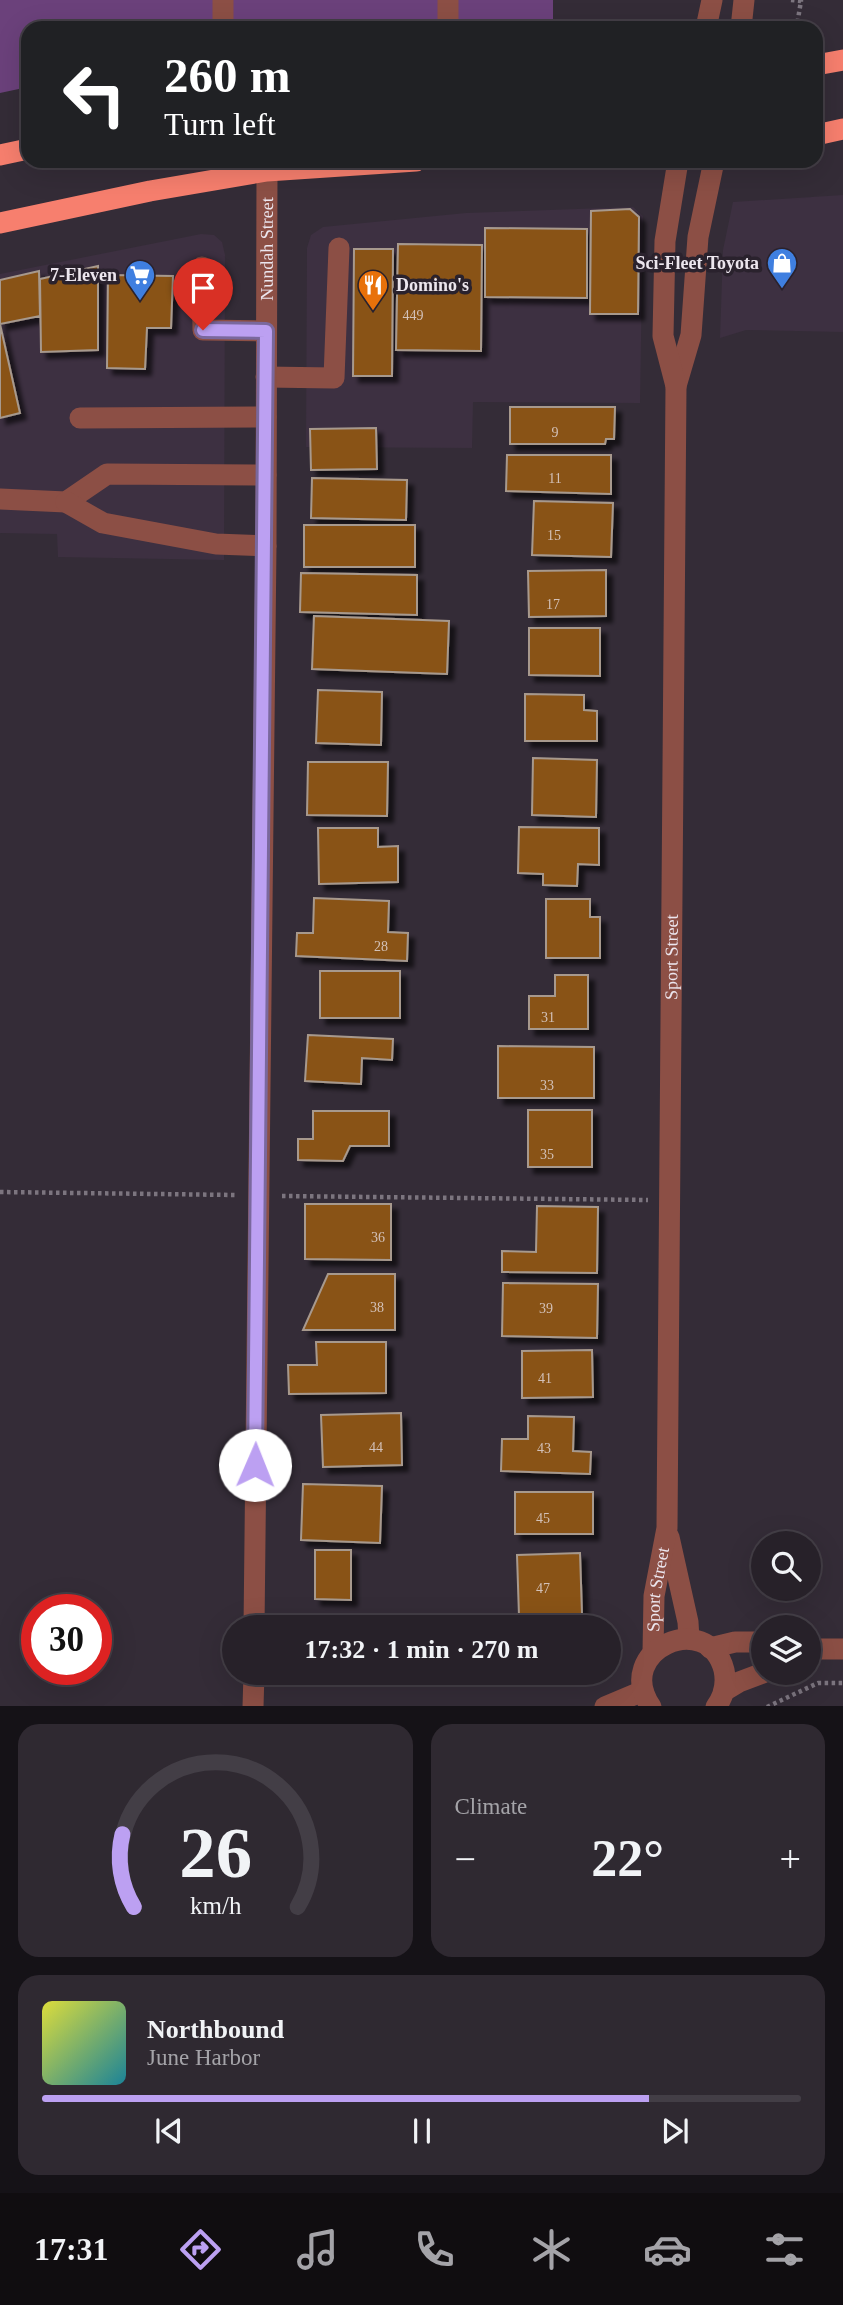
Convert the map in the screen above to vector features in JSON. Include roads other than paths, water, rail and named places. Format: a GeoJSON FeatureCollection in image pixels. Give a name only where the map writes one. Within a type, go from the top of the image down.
{"type":"FeatureCollection","features":[{"type":"Feature","properties":{"kind":"highway"},"geometry":{"type":"LineString","coordinates":[[823,64],[843,60]]}},
{"type":"Feature","properties":{"kind":"highway"},"geometry":{"type":"LineString","coordinates":[[823,133],[843,129]]}},
{"type":"Feature","properties":{"kind":"highway"},"geometry":{"type":"LineString","coordinates":[[0,155],[21,150]]}},
{"type":"Feature","properties":{"kind":"highway"},"geometry":{"type":"LineString","coordinates":[[0,223],[149,191],[267,172],[321,168]]}},
{"type":"Feature","properties":{"kind":"street"},"geometry":{"type":"LineString","coordinates":[[223,0],[223,21]]}},
{"type":"Feature","properties":{"kind":"street"},"geometry":{"type":"LineString","coordinates":[[448,0],[448,21]]}},
{"type":"Feature","properties":{"kind":"street"},"geometry":{"type":"LineString","coordinates":[[708,21],[712,0]]}},
{"type":"Feature","properties":{"kind":"street"},"geometry":{"type":"LineString","coordinates":[[742,21],[744,0]]}},
{"type":"Feature","properties":{"kind":"street","name":"Sport Street"},"geometry":{"type":"LineString","coordinates":[[647,1699],[642,1677],[653,1652],[654,1597],[667,1528],[676,386],[663,336],[665,241],[677,168]]}},
{"type":"Feature","properties":{"kind":"street","name":"Sport Street"},"geometry":{"type":"LineString","coordinates":[[676,386],[691,335],[698,237],[713,168]]}},
{"type":"Feature","properties":{"kind":"street","name":"Nundah Street"},"geometry":{"type":"LineString","coordinates":[[254,1615],[266,546],[267,172]]}},
{"type":"Feature","properties":{"kind":"street"},"geometry":{"type":"LineString","coordinates":[[266,377],[334,378],[339,248]]}},
{"type":"Feature","properties":{"kind":"street"},"geometry":{"type":"LineString","coordinates":[[202,267],[203,330],[266,331]]}},
{"type":"Feature","properties":{"kind":"street"},"geometry":{"type":"LineString","coordinates":[[80,418],[266,417]]}},
{"type":"Feature","properties":{"kind":"street"},"geometry":{"type":"LineString","coordinates":[[66,502],[107,474],[266,475]]}},
{"type":"Feature","properties":{"kind":"street"},"geometry":{"type":"LineString","coordinates":[[0,499],[66,502],[103,523],[216,544],[266,546]]}},
{"type":"Feature","properties":{"kind":"street","name":"Sport Street"},"geometry":{"type":"LineString","coordinates":[[667,1528],[688,1622],[689,1639]]}},
{"type":"Feature","properties":{"kind":"street"},"geometry":{"type":"LineString","coordinates":[[653,1652],[663,1644],[689,1639],[710,1648],[723,1667],[725,1679],[720,1699]]}},
{"type":"Feature","properties":{"kind":"street"},"geometry":{"type":"LineString","coordinates":[[710,1648],[735,1642],[751,1642]]}},
{"type":"Feature","properties":{"kind":"street"},"geometry":{"type":"LineString","coordinates":[[821,1649],[843,1649]]}},
{"type":"Feature","properties":{"kind":"street"},"geometry":{"type":"LineString","coordinates":[[720,1699],[739,1682],[751,1678]]}},
{"type":"Feature","properties":{"kind":"street"},"geometry":{"type":"LineString","coordinates":[[253,1706],[254,1685]]}},
{"type":"Feature","properties":{"kind":"street"},"geometry":{"type":"LineString","coordinates":[[605,1706],[647,1699]]}},
{"type":"Feature","properties":{"kind":"place","name":"Sci-Fleet Toyota"},"geometry":{"type":"Point","coordinates":[782,290]}},
{"type":"Feature","properties":{"kind":"place","name":"7-Eleven"},"geometry":{"type":"Point","coordinates":[140,302]}},
{"type":"Feature","properties":{"kind":"place","name":"Domino's"},"geometry":{"type":"Point","coordinates":[373,312]}}]}
